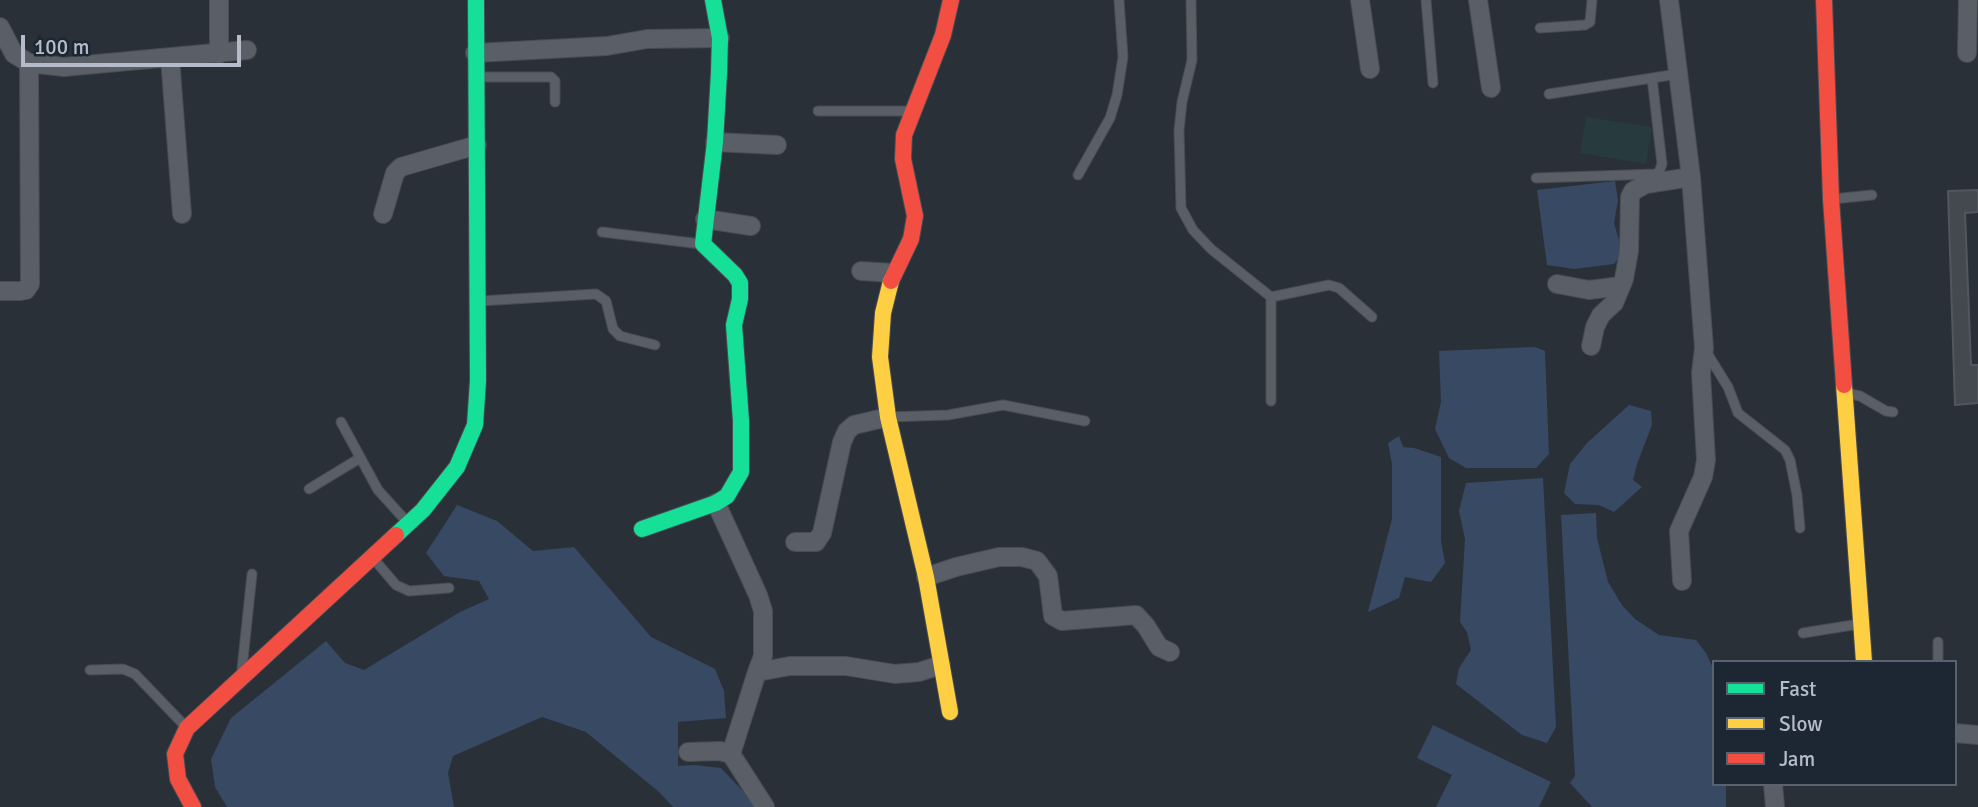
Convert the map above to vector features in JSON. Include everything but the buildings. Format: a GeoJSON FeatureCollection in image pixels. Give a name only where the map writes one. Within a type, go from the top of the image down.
{"type":"FeatureCollection","features":[{"type":"Feature","properties":{"kind":"street"},"geometry":{"type":"LineString","coordinates":[[219,0],[219,54]]}},
{"type":"Feature","properties":{"kind":"street"},"geometry":{"type":"LineString","coordinates":[[193,807],[178,779],[175,754],[187,728],[438,493],[457,467],[475,425],[479,301],[476,0]]}},
{"type":"Feature","properties":{"kind":"street"},"geometry":{"type":"LineString","coordinates":[[642,529],[716,503],[727,496],[741,471],[741,421],[734,325],[740,299],[740,283],[703,244],[715,142],[720,38],[713,0]]}},
{"type":"Feature","properties":{"kind":"street"},"geometry":{"type":"LineString","coordinates":[[950,712],[926,577],[888,417],[880,357],[883,313],[893,273],[911,239],[915,216],[903,159],[904,135],[940,46],[951,0]]}},
{"type":"Feature","properties":{"kind":"street"},"geometry":{"type":"LineString","coordinates":[[1360,0],[1370,69]]}},
{"type":"Feature","properties":{"kind":"street"},"geometry":{"type":"LineString","coordinates":[[1478,0],[1491,88]]}},
{"type":"Feature","properties":{"kind":"street"},"geometry":{"type":"LineString","coordinates":[[1669,0],[1691,177],[1704,348],[1701,373],[1706,460],[1703,477],[1679,531],[1682,581]]}},
{"type":"Feature","properties":{"kind":"street"},"geometry":{"type":"LineString","coordinates":[[1824,0],[1832,199],[1864,660]]}},
{"type":"Feature","properties":{"kind":"street"},"geometry":{"type":"LineString","coordinates":[[1967,53],[1968,0]]}},
{"type":"Feature","properties":{"kind":"street"},"geometry":{"type":"LineString","coordinates":[[0,27],[14,59],[30,284],[26,290],[0,291]]}},
{"type":"Feature","properties":{"kind":"street"},"geometry":{"type":"LineString","coordinates":[[475,53],[583,48],[647,39],[720,38]]}},
{"type":"Feature","properties":{"kind":"street"},"geometry":{"type":"LineString","coordinates":[[14,59],[64,67],[247,50]]}},
{"type":"Feature","properties":{"kind":"street"},"geometry":{"type":"LineString","coordinates":[[170,58],[182,214]]}},
{"type":"Feature","properties":{"kind":"street"},"geometry":{"type":"LineString","coordinates":[[715,142],[778,145]]}},
{"type":"Feature","properties":{"kind":"street"},"geometry":{"type":"LineString","coordinates":[[383,214],[395,173],[401,167],[477,145]]}},
{"type":"Feature","properties":{"kind":"street"},"geometry":{"type":"LineString","coordinates":[[1591,346],[1601,315],[1614,303],[1621,286],[1629,251],[1630,197],[1633,191],[1646,184],[1691,177]]}},
{"type":"Feature","properties":{"kind":"street"},"geometry":{"type":"LineString","coordinates":[[705,219],[751,226]]}},
{"type":"Feature","properties":{"kind":"street"},"geometry":{"type":"LineString","coordinates":[[862,271],[893,273]]}},
{"type":"Feature","properties":{"kind":"street"},"geometry":{"type":"LineString","coordinates":[[1557,284],[1589,290],[1621,286]]}},
{"type":"Feature","properties":{"kind":"street"},"geometry":{"type":"LineString","coordinates":[[796,542],[817,542],[822,533],[847,430],[854,425],[888,417]]}},
{"type":"Feature","properties":{"kind":"street"},"geometry":{"type":"LineString","coordinates":[[716,503],[763,611],[763,656],[731,754]]}},
{"type":"Feature","properties":{"kind":"street"},"geometry":{"type":"LineString","coordinates":[[926,577],[999,557],[1022,557],[1037,561],[1048,576],[1053,616],[1062,621],[1136,615],[1159,647],[1170,652]]}},
{"type":"Feature","properties":{"kind":"street"},"geometry":{"type":"LineString","coordinates":[[757,672],[790,666],[846,666],[895,674],[919,672],[941,665]]}},
{"type":"Feature","properties":{"kind":"street"},"geometry":{"type":"LineString","coordinates":[[1957,733],[1978,735]]}},
{"type":"Feature","properties":{"kind":"street"},"geometry":{"type":"LineString","coordinates":[[688,752],[720,751],[731,754],[765,807]]}},
{"type":"Feature","properties":{"kind":"street"},"geometry":{"type":"LineString","coordinates":[[1773,786],[1775,807]]}},
{"type":"Feature","properties":{"kind":"lane"},"geometry":{"type":"LineString","coordinates":[[1078,175],[1110,118],[1117,95],[1123,57],[1119,0]]}},
{"type":"Feature","properties":{"kind":"lane"},"geometry":{"type":"LineString","coordinates":[[1191,0],[1192,60],[1182,102],[1180,130],[1181,208],[1193,230],[1211,249],[1271,297]]}},
{"type":"Feature","properties":{"kind":"lane"},"geometry":{"type":"LineString","coordinates":[[1426,0],[1433,83]]}},
{"type":"Feature","properties":{"kind":"lane"},"geometry":{"type":"LineString","coordinates":[[1540,28],[1584,25],[1590,22],[1592,0]]}},
{"type":"Feature","properties":{"kind":"lane"},"geometry":{"type":"LineString","coordinates":[[1549,94],[1678,74]]}},
{"type":"Feature","properties":{"kind":"lane"},"geometry":{"type":"LineString","coordinates":[[475,77],[551,77],[555,81],[555,102]]}},
{"type":"Feature","properties":{"kind":"lane"},"geometry":{"type":"LineString","coordinates":[[1536,178],[1659,172],[1662,164],[1652,78]]}},
{"type":"Feature","properties":{"kind":"lane"},"geometry":{"type":"LineString","coordinates":[[818,111],[913,111]]}},
{"type":"Feature","properties":{"kind":"lane"},"geometry":{"type":"LineString","coordinates":[[1832,199],[1872,195]]}},
{"type":"Feature","properties":{"kind":"lane"},"geometry":{"type":"LineString","coordinates":[[602,232],[703,244]]}},
{"type":"Feature","properties":{"kind":"lane"},"geometry":{"type":"LineString","coordinates":[[1271,297],[1329,285],[1339,288],[1372,317]]}},
{"type":"Feature","properties":{"kind":"lane"},"geometry":{"type":"LineString","coordinates":[[479,301],[596,294],[607,301],[613,329],[621,336],[655,345]]}},
{"type":"Feature","properties":{"kind":"lane"},"geometry":{"type":"LineString","coordinates":[[1270,401],[1271,297]]}},
{"type":"Feature","properties":{"kind":"lane"},"geometry":{"type":"LineString","coordinates":[[1704,348],[1721,375],[1738,413],[1785,450],[1790,460],[1797,495],[1800,528]]}},
{"type":"Feature","properties":{"kind":"lane"},"geometry":{"type":"LineString","coordinates":[[1844,393],[1860,396],[1886,411],[1893,412]]}},
{"type":"Feature","properties":{"kind":"lane"},"geometry":{"type":"LineString","coordinates":[[888,417],[948,415],[1003,405],[1085,421]]}},
{"type":"Feature","properties":{"kind":"lane"},"geometry":{"type":"LineString","coordinates":[[341,422],[378,490],[409,523]]}},
{"type":"Feature","properties":{"kind":"lane"},"geometry":{"type":"LineString","coordinates":[[309,489],[360,458]]}},
{"type":"Feature","properties":{"kind":"lane"},"geometry":{"type":"LineString","coordinates":[[372,557],[396,585],[409,591],[449,588]]}},
{"type":"Feature","properties":{"kind":"lane"},"geometry":{"type":"LineString","coordinates":[[242,677],[252,574]]}},
{"type":"Feature","properties":{"kind":"lane"},"geometry":{"type":"LineString","coordinates":[[1803,633],[1861,624]]}},
{"type":"Feature","properties":{"kind":"lane"},"geometry":{"type":"LineString","coordinates":[[1938,642],[1938,660]]}},
{"type":"Feature","properties":{"kind":"lane"},"geometry":{"type":"LineString","coordinates":[[90,670],[123,669],[135,674],[187,728]]}},
{"type":"Feature","properties":{"kind":"green space"},"geometry":{"type":"Polygon","coordinates":[[[1586,117],[1652,127],[1646,164],[1580,153],[1586,117]]]}},
{"type":"Feature","properties":{"kind":"water"},"geometry":{"type":"Polygon","coordinates":[[[1615,181],[1618,200],[1614,223],[1623,254],[1614,264],[1574,269],[1547,265],[1537,190],[1615,181]]]}},
{"type":"Feature","properties":{"kind":"water"},"geometry":{"type":"Polygon","coordinates":[[[1535,347],[1545,351],[1549,454],[1536,468],[1466,468],[1449,458],[1435,429],[1441,402],[1439,351],[1535,347]]]}},
{"type":"Feature","properties":{"kind":"water"},"geometry":{"type":"Polygon","coordinates":[[[1629,405],[1651,411],[1652,425],[1633,480],[1642,487],[1614,512],[1599,505],[1575,504],[1564,493],[1570,464],[1587,443],[1629,405]]]}},
{"type":"Feature","properties":{"kind":"water"},"geometry":{"type":"Polygon","coordinates":[[[1399,436],[1403,447],[1441,457],[1441,541],[1445,563],[1431,582],[1405,577],[1399,598],[1368,612],[1392,519],[1392,464],[1388,443],[1399,436]]]}},
{"type":"Feature","properties":{"kind":"water"},"geometry":{"type":"Polygon","coordinates":[[[1543,478],[1556,727],[1547,743],[1522,735],[1456,684],[1459,668],[1471,650],[1467,632],[1460,622],[1465,539],[1459,511],[1466,483],[1543,478]]]}},
{"type":"Feature","properties":{"kind":"water"},"geometry":{"type":"Polygon","coordinates":[[[457,505],[497,521],[533,551],[574,547],[651,637],[715,669],[724,691],[726,718],[678,722],[678,766],[721,768],[758,807],[673,807],[659,792],[586,732],[542,717],[453,756],[448,773],[454,807],[227,807],[215,787],[211,759],[231,718],[326,641],[345,663],[364,670],[460,612],[489,599],[479,581],[444,576],[426,553],[457,505]]]}},
{"type":"Feature","properties":{"kind":"water"},"geometry":{"type":"Polygon","coordinates":[[[1596,513],[1597,538],[1608,582],[1622,605],[1635,619],[1659,635],[1696,640],[1706,653],[1712,666],[1712,786],[1726,786],[1726,807],[1592,807],[1570,783],[1575,776],[1561,515],[1596,513]]]}},
{"type":"Feature","properties":{"kind":"water"},"geometry":{"type":"Polygon","coordinates":[[[1433,725],[1551,782],[1539,807],[1436,807],[1452,775],[1417,758],[1433,725]]]}},
{"type":"Feature","properties":{"kind":"traffic: fast"},"geometry":{"type":"LineString","coordinates":[[396,535],[423,510],[457,467],[475,425],[478,381],[476,0]]}},
{"type":"Feature","properties":{"kind":"traffic: fast"},"geometry":{"type":"LineString","coordinates":[[642,529],[716,503],[727,496],[741,472],[741,421],[734,325],[740,299],[740,283],[703,244],[715,142],[719,73],[720,38],[713,0]]}},
{"type":"Feature","properties":{"kind":"traffic: slow"},"geometry":{"type":"LineString","coordinates":[[891,281],[883,313],[880,357],[888,417],[926,577],[950,712]]}},
{"type":"Feature","properties":{"kind":"traffic: slow"},"geometry":{"type":"LineString","coordinates":[[1844,385],[1864,660]]}},
{"type":"Feature","properties":{"kind":"traffic: jam"},"geometry":{"type":"LineString","coordinates":[[891,281],[911,239],[915,216],[903,159],[904,135],[943,35],[951,0]]}},
{"type":"Feature","properties":{"kind":"traffic: jam"},"geometry":{"type":"LineString","coordinates":[[1824,0],[1831,199],[1844,385]]}},
{"type":"Feature","properties":{"kind":"traffic: jam"},"geometry":{"type":"LineString","coordinates":[[193,807],[178,779],[175,754],[187,728],[396,535]]}}]}
